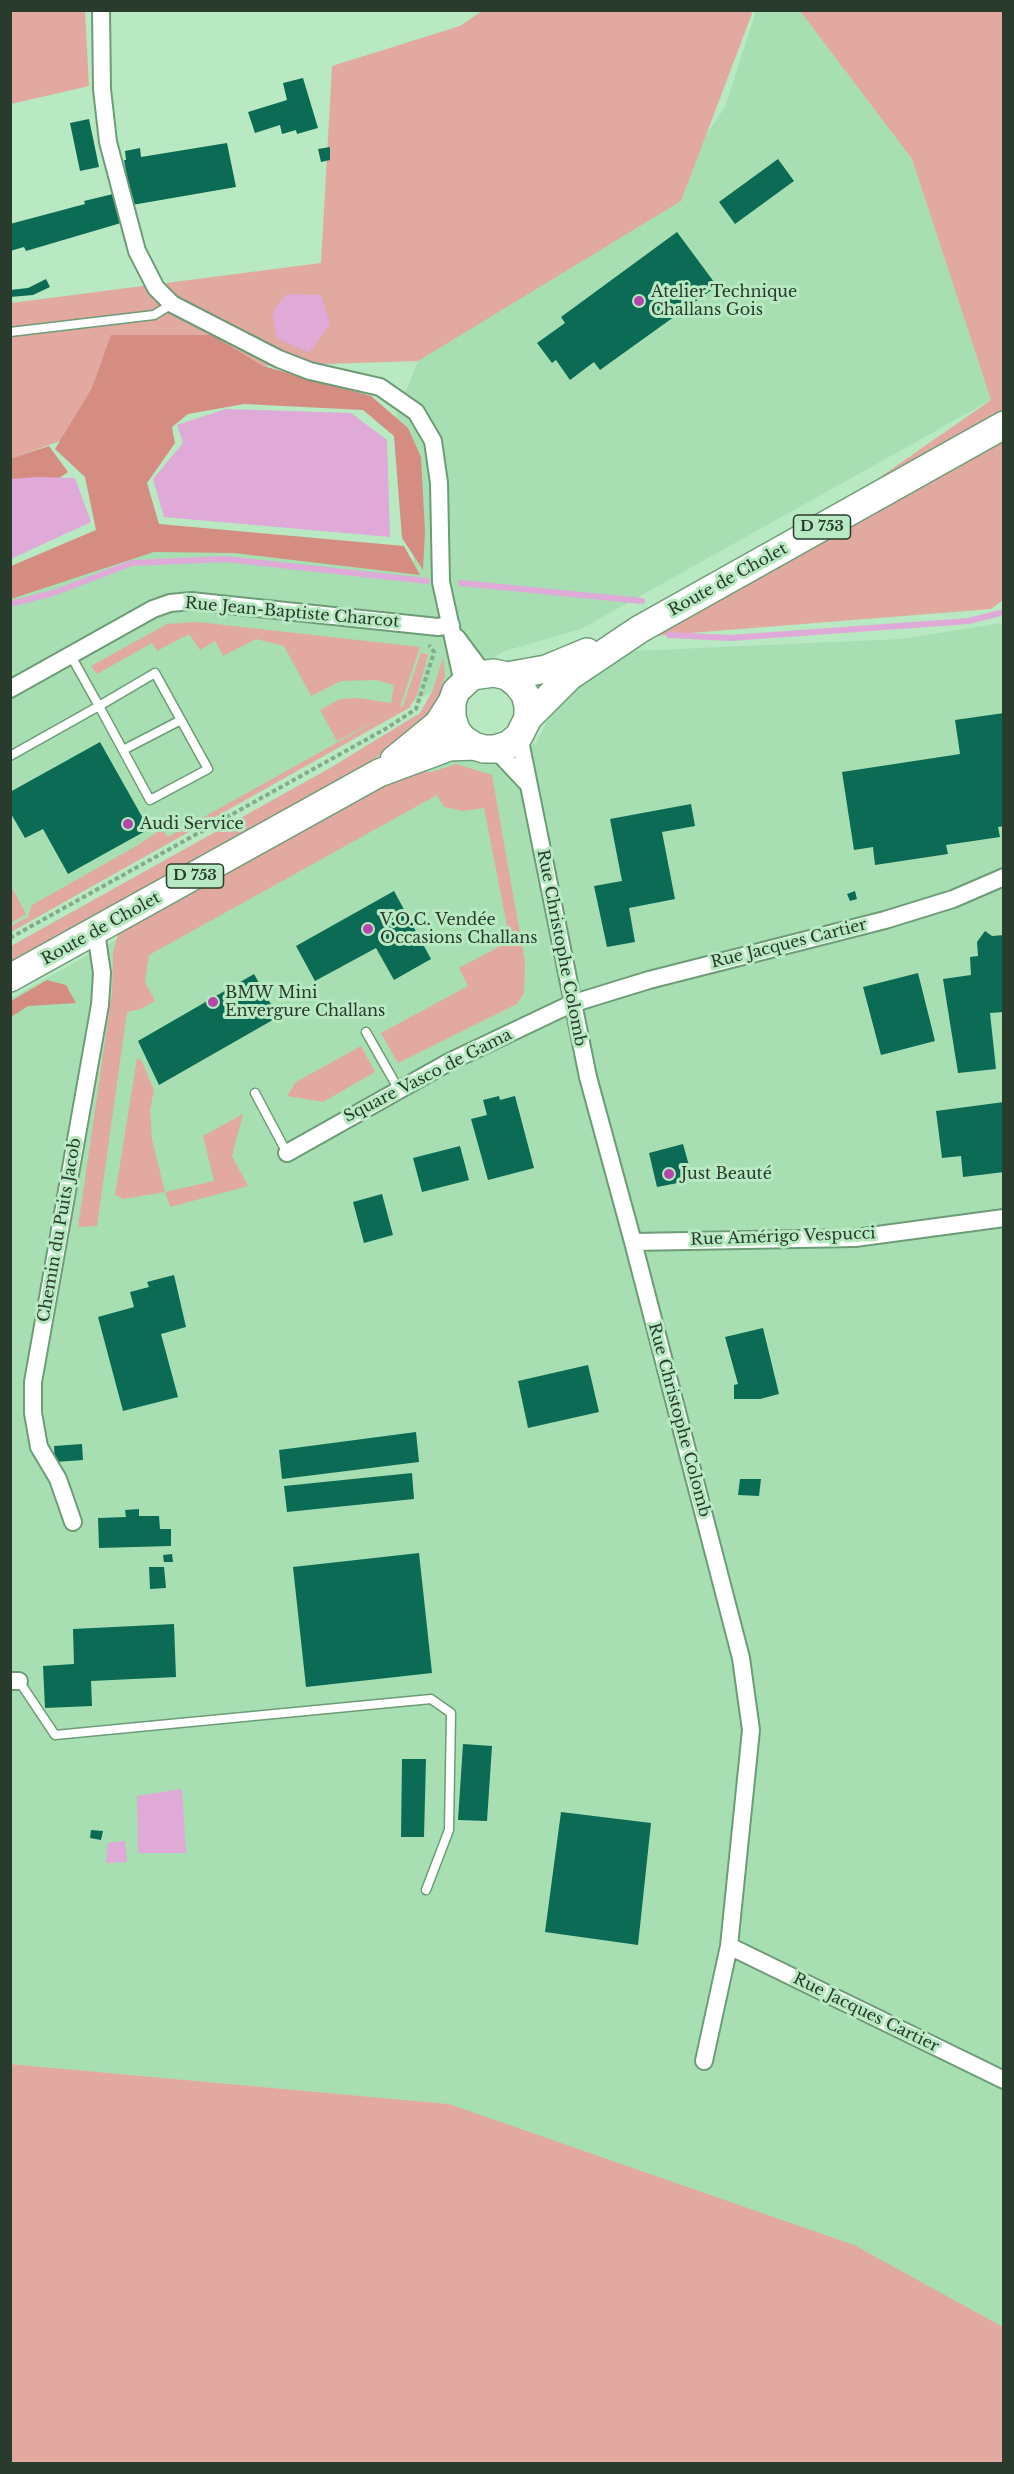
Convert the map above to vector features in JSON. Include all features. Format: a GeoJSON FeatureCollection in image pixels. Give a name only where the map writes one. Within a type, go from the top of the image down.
{"type":"FeatureCollection","features":[{"type":"Feature","properties":{"kind":"main road","name":"Route de Cholet"},"geometry":{"type":"LineString","coordinates":[[524,727],[570,676],[640,628],[1004,426]]}},
{"type":"Feature","properties":{"kind":"main road","name":"Route de Cholet"},"geometry":{"type":"LineString","coordinates":[[379,773],[438,724],[476,684],[546,669],[640,628]]}},
{"type":"Feature","properties":{"kind":"main road"},"geometry":{"type":"LineString","coordinates":[[476,684],[518,684],[525,694],[528,706],[524,727],[508,745],[484,748],[463,739],[456,730],[452,717],[476,684]]}},
{"type":"Feature","properties":{"kind":"main road","name":"Route de Cholet"},"geometry":{"type":"LineString","coordinates":[[10,978],[379,773],[449,747],[484,748]]}},
{"type":"Feature","properties":{"kind":"street"},"geometry":{"type":"LineString","coordinates":[[101,10],[102,89],[108,141],[137,251],[156,288],[172,304],[279,359],[310,371],[380,387],[416,412],[433,441],[439,483],[441,582],[452,628],[476,684]]}},
{"type":"Feature","properties":{"kind":"street","name":"Rue Jean-Baptiste Charcot"},"geometry":{"type":"LineString","coordinates":[[10,690],[153,609],[171,603],[191,601],[452,628]]}},
{"type":"Feature","properties":{"kind":"street","name":"Rue Christophe Colomb"},"geometry":{"type":"LineString","coordinates":[[524,727],[528,784],[571,1004],[588,1077],[741,1658],[751,1730],[729,1946],[704,2061]]}},
{"type":"Feature","properties":{"kind":"street"},"geometry":{"type":"LineString","coordinates":[[484,748],[528,784]]}},
{"type":"Feature","properties":{"kind":"street","name":"Rue Jacques Cartier"},"geometry":{"type":"LineString","coordinates":[[571,1004],[649,980],[885,920],[953,899],[1004,877]]}},
{"type":"Feature","properties":{"kind":"street","name":"Chemin du Puits Jacob"},"geometry":{"type":"LineString","coordinates":[[73,1522],[58,1479],[39,1447],[33,1413],[33,1382],[100,1005],[102,974],[96,932]]}},
{"type":"Feature","properties":{"kind":"street","name":"Square Vasco de Gama"},"geometry":{"type":"LineString","coordinates":[[288,1153],[449,1062],[571,1004]]}},
{"type":"Feature","properties":{"kind":"street","name":"Rue Amérigo Vespucci"},"geometry":{"type":"LineString","coordinates":[[633,1242],[855,1238],[1004,1218]]}},
{"type":"Feature","properties":{"kind":"street","name":"Rue Jacques Cartier"},"geometry":{"type":"LineString","coordinates":[[729,1946],[1004,2080]]}},
{"type":"Feature","properties":{"kind":"lane"},"geometry":{"type":"LineString","coordinates":[[10,332],[153,315],[172,304]]}},
{"type":"Feature","properties":{"kind":"lane"},"geometry":{"type":"LineString","coordinates":[[10,756],[99,706],[155,673],[208,769],[150,800],[99,706],[71,656]]}},
{"type":"Feature","properties":{"kind":"lane"},"geometry":{"type":"LineString","coordinates":[[123,750],[181,720]]}},
{"type":"Feature","properties":{"kind":"lane"},"geometry":{"type":"LineString","coordinates":[[366,1032],[399,1090]]}},
{"type":"Feature","properties":{"kind":"lane"},"geometry":{"type":"LineString","coordinates":[[255,1093],[288,1153]]}},
{"type":"Feature","properties":{"kind":"lane"},"geometry":{"type":"LineString","coordinates":[[15,1681],[55,1735],[431,1699],[451,1713],[449,1830],[426,1890]]}},
{"type":"Feature","properties":{"kind":"path"},"geometry":{"type":"LineString","coordinates":[[10,938],[387,728],[416,709],[434,652],[427,641]]}},
{"type":"Feature","properties":{"kind":"shaded area"},"geometry":{"type":"Polygon","coordinates":[[[10,11],[85,11],[89,86],[11,104],[10,11]]]}},
{"type":"Feature","properties":{"kind":"shaded area"},"geometry":{"type":"Polygon","coordinates":[[[482,11],[753,11],[681,201],[418,361],[263,366],[11,459],[11,303],[321,263],[332,66],[460,26],[482,11]]]}},
{"type":"Feature","properties":{"kind":"shaded area"},"geometry":{"type":"Polygon","coordinates":[[[756,11],[800,11],[912,159],[991,400],[581,629],[505,651],[11,926],[11,592],[154,540],[413,569],[416,464],[396,416],[418,361],[672,186],[725,107],[756,11]]]}},
{"type":"Feature","properties":{"kind":"shaded area"},"geometry":{"type":"Polygon","coordinates":[[[800,11],[1003,11],[1003,600],[991,609],[652,636],[991,400],[912,159],[800,11]]]}},
{"type":"Feature","properties":{"kind":"shaded area"},"geometry":{"type":"Polygon","coordinates":[[[287,294],[321,295],[330,324],[309,353],[277,338],[272,313],[287,294]]]}},
{"type":"Feature","properties":{"kind":"shaded area"},"geometry":{"type":"Polygon","coordinates":[[[111,335],[212,335],[263,366],[371,396],[408,428],[421,457],[425,532],[423,570],[402,538],[394,436],[363,410],[244,404],[188,414],[172,427],[175,443],[147,483],[159,524],[404,546],[420,575],[234,553],[154,552],[11,599],[11,566],[96,530],[85,477],[55,449],[92,388],[111,335]]]}},
{"type":"Feature","properties":{"kind":"shaded area"},"geometry":{"type":"Polygon","coordinates":[[[226,409],[351,413],[387,440],[390,537],[164,517],[153,479],[183,443],[177,425],[226,409]]]}},
{"type":"Feature","properties":{"kind":"shaded area"},"geometry":{"type":"Polygon","coordinates":[[[49,446],[68,472],[55,481],[11,487],[10,459],[49,446]]]}},
{"type":"Feature","properties":{"kind":"shaded area"},"geometry":{"type":"Polygon","coordinates":[[[75,478],[91,522],[11,559],[11,479],[75,478]]]}},
{"type":"Feature","properties":{"kind":"shaded area"},"geometry":{"type":"Polygon","coordinates":[[[198,622],[420,647],[400,707],[403,706],[421,652],[428,655],[417,695],[409,708],[11,932],[11,926],[28,917],[32,905],[162,829],[168,837],[383,717],[337,741],[320,710],[340,699],[358,698],[391,703],[394,685],[376,680],[341,681],[311,696],[284,646],[256,639],[223,656],[215,641],[200,650],[189,634],[157,651],[152,643],[97,674],[91,666],[167,624],[198,622]]]}},
{"type":"Feature","properties":{"kind":"shaded area"},"geometry":{"type":"Polygon","coordinates":[[[1003,623],[1003,2340],[449,2104],[11,2064],[11,998],[428,766],[456,756],[491,764],[536,743],[557,702],[586,675],[633,651],[901,639],[1003,623]]]}},
{"type":"Feature","properties":{"kind":"shaded area"},"geometry":{"type":"Polygon","coordinates":[[[443,657],[445,675],[436,710],[403,741],[316,794],[11,965],[11,946],[330,768],[420,713],[433,690],[443,657]]]}},
{"type":"Feature","properties":{"kind":"shaded area"},"geometry":{"type":"Polygon","coordinates":[[[456,764],[492,775],[525,962],[524,993],[517,1004],[398,1063],[381,1033],[468,986],[459,968],[510,941],[484,808],[463,811],[444,807],[437,795],[149,955],[145,982],[155,1001],[140,1009],[127,1012],[97,1226],[78,1227],[112,993],[113,952],[119,931],[408,771],[431,772],[456,764]]]}},
{"type":"Feature","properties":{"kind":"shaded area"},"geometry":{"type":"Polygon","coordinates":[[[11,886],[26,914],[10,923],[11,886]]]}},
{"type":"Feature","properties":{"kind":"shaded area"},"geometry":{"type":"Polygon","coordinates":[[[47,980],[66,985],[76,1003],[28,1006],[11,1017],[11,1001],[47,980]]]}},
{"type":"Feature","properties":{"kind":"shaded area"},"geometry":{"type":"Polygon","coordinates":[[[361,1046],[375,1072],[323,1102],[287,1096],[296,1082],[361,1046]]]}},
{"type":"Feature","properties":{"kind":"shaded area"},"geometry":{"type":"Polygon","coordinates":[[[137,1058],[141,1060],[154,1090],[150,1110],[152,1139],[165,1192],[124,1199],[115,1195],[137,1058]]]}},
{"type":"Feature","properties":{"kind":"shaded area"},"geometry":{"type":"Polygon","coordinates":[[[243,1114],[232,1156],[248,1186],[170,1207],[165,1192],[214,1181],[203,1136],[243,1114]]]}},
{"type":"Feature","properties":{"kind":"shaded area"},"geometry":{"type":"Polygon","coordinates":[[[182,1789],[186,1853],[138,1853],[137,1796],[182,1789]]]}},
{"type":"Feature","properties":{"kind":"shaded area"},"geometry":{"type":"Polygon","coordinates":[[[125,1841],[127,1862],[106,1863],[108,1843],[125,1841]]]}},
{"type":"Feature","properties":{"kind":"shaded area"},"geometry":{"type":"Polygon","coordinates":[[[10,2064],[449,2104],[854,2245],[1003,2327],[1003,2463],[11,2463],[10,2064]]]}},
{"type":"Feature","properties":{"kind":"building"},"geometry":{"type":"Polygon","coordinates":[[[303,78],[318,128],[297,134],[296,130],[282,134],[280,125],[255,133],[248,112],[287,100],[283,83],[303,78]]]}},
{"type":"Feature","properties":{"kind":"building"},"geometry":{"type":"Polygon","coordinates":[[[89,119],[99,167],[80,171],[70,123],[89,119]]]}},
{"type":"Feature","properties":{"kind":"building"},"geometry":{"type":"Polygon","coordinates":[[[227,143],[236,187],[132,205],[124,160],[126,160],[125,151],[140,148],[141,157],[227,143]]]}},
{"type":"Feature","properties":{"kind":"building"},"geometry":{"type":"Polygon","coordinates":[[[330,147],[330,160],[321,162],[318,149],[330,147]]]}},
{"type":"Feature","properties":{"kind":"building"},"geometry":{"type":"Polygon","coordinates":[[[778,159],[794,181],[735,224],[719,202],[778,159]]]}},
{"type":"Feature","properties":{"kind":"building"},"geometry":{"type":"Polygon","coordinates":[[[113,194],[121,223],[26,251],[24,247],[10,251],[10,224],[113,194]]]}},
{"type":"Feature","properties":{"kind":"building","name":"Atelier Technique Challans Gois"},"geometry":{"type":"Polygon","coordinates":[[[677,232],[717,286],[600,370],[594,362],[570,380],[556,360],[552,363],[537,343],[565,323],[561,317],[677,232]]]}},
{"type":"Feature","properties":{"kind":"building"},"geometry":{"type":"Polygon","coordinates":[[[46,279],[50,287],[33,295],[10,297],[10,290],[28,288],[46,279]]]}},
{"type":"Feature","properties":{"kind":"building"},"geometry":{"type":"Polygon","coordinates":[[[1004,713],[1004,826],[998,827],[1000,837],[946,845],[948,854],[875,865],[873,847],[854,850],[842,772],[960,754],[955,720],[1004,713]]]}},
{"type":"Feature","properties":{"kind":"building"},"geometry":{"type":"Polygon","coordinates":[[[100,742],[149,829],[68,874],[43,829],[25,838],[10,812],[10,792],[100,742]]]}},
{"type":"Feature","properties":{"kind":"building"},"geometry":{"type":"Polygon","coordinates":[[[691,804],[695,826],[662,832],[675,899],[629,908],[635,942],[607,947],[594,886],[622,881],[610,819],[691,804]]]}},
{"type":"Feature","properties":{"kind":"building"},"geometry":{"type":"Polygon","coordinates":[[[394,891],[431,959],[394,980],[376,948],[315,981],[296,946],[394,891]]]}},
{"type":"Feature","properties":{"kind":"building"},"geometry":{"type":"Polygon","coordinates":[[[855,891],[857,899],[850,901],[847,894],[855,891]]]}},
{"type":"Feature","properties":{"kind":"building"},"geometry":{"type":"Polygon","coordinates":[[[985,931],[992,936],[1004,935],[1004,1012],[990,1013],[996,1069],[958,1073],[943,979],[971,975],[970,957],[978,956],[977,942],[985,931]]]}},
{"type":"Feature","properties":{"kind":"building"},"geometry":{"type":"Polygon","coordinates":[[[918,973],[935,1041],[881,1055],[863,987],[918,973]]]}},
{"type":"Feature","properties":{"kind":"building"},"geometry":{"type":"Polygon","coordinates":[[[254,974],[278,1017],[159,1085],[138,1041],[254,974]]]}},
{"type":"Feature","properties":{"kind":"building"},"geometry":{"type":"Polygon","coordinates":[[[499,1096],[500,1100],[515,1096],[534,1168],[488,1180],[471,1119],[487,1115],[483,1100],[499,1096]]]}},
{"type":"Feature","properties":{"kind":"building"},"geometry":{"type":"Polygon","coordinates":[[[1004,1102],[1004,1172],[963,1177],[961,1156],[942,1158],[936,1111],[1004,1102]]]}},
{"type":"Feature","properties":{"kind":"building"},"geometry":{"type":"Polygon","coordinates":[[[683,1144],[693,1180],[657,1187],[649,1153],[683,1144]]]}},
{"type":"Feature","properties":{"kind":"building"},"geometry":{"type":"Polygon","coordinates":[[[460,1146],[469,1180],[422,1192],[413,1158],[460,1146]]]}},
{"type":"Feature","properties":{"kind":"building"},"geometry":{"type":"Polygon","coordinates":[[[382,1194],[393,1235],[364,1243],[353,1202],[382,1194]]]}},
{"type":"Feature","properties":{"kind":"building"},"geometry":{"type":"Polygon","coordinates":[[[174,1275],[186,1327],[161,1334],[178,1397],[123,1411],[98,1317],[134,1307],[130,1292],[149,1287],[147,1282],[174,1275]]]}},
{"type":"Feature","properties":{"kind":"building"},"geometry":{"type":"Polygon","coordinates":[[[763,1328],[779,1394],[760,1399],[734,1399],[734,1385],[738,1384],[725,1337],[763,1328]]]}},
{"type":"Feature","properties":{"kind":"building"},"geometry":{"type":"Polygon","coordinates":[[[588,1365],[599,1412],[528,1428],[518,1381],[588,1365]]]}},
{"type":"Feature","properties":{"kind":"building"},"geometry":{"type":"Polygon","coordinates":[[[416,1432],[419,1462],[282,1479],[279,1450],[416,1432]]]}},
{"type":"Feature","properties":{"kind":"building"},"geometry":{"type":"Polygon","coordinates":[[[82,1444],[83,1460],[55,1462],[54,1446],[82,1444]]]}},
{"type":"Feature","properties":{"kind":"building"},"geometry":{"type":"Polygon","coordinates":[[[412,1473],[414,1499],[287,1512],[284,1486],[412,1473]]]}},
{"type":"Feature","properties":{"kind":"building"},"geometry":{"type":"Polygon","coordinates":[[[740,1479],[761,1479],[759,1496],[738,1495],[740,1479]]]}},
{"type":"Feature","properties":{"kind":"building"},"geometry":{"type":"Polygon","coordinates":[[[139,1509],[139,1516],[159,1516],[160,1529],[171,1529],[171,1546],[99,1548],[98,1518],[126,1517],[125,1510],[139,1509]]]}},
{"type":"Feature","properties":{"kind":"building"},"geometry":{"type":"Polygon","coordinates":[[[419,1553],[432,1673],[306,1687],[293,1567],[419,1553]]]}},
{"type":"Feature","properties":{"kind":"building"},"geometry":{"type":"Polygon","coordinates":[[[172,1554],[173,1562],[164,1562],[163,1555],[172,1554]]]}},
{"type":"Feature","properties":{"kind":"building"},"geometry":{"type":"Polygon","coordinates":[[[149,1567],[164,1567],[166,1588],[150,1589],[149,1567]]]}},
{"type":"Feature","properties":{"kind":"building"},"geometry":{"type":"Polygon","coordinates":[[[174,1624],[176,1677],[91,1681],[92,1706],[45,1708],[43,1666],[74,1664],[73,1629],[174,1624]]]}},
{"type":"Feature","properties":{"kind":"building"},"geometry":{"type":"Polygon","coordinates":[[[463,1744],[492,1746],[487,1821],[458,1820],[463,1744]]]}},
{"type":"Feature","properties":{"kind":"building"},"geometry":{"type":"Polygon","coordinates":[[[402,1759],[426,1759],[424,1837],[401,1837],[402,1759]]]}},
{"type":"Feature","properties":{"kind":"building"},"geometry":{"type":"Polygon","coordinates":[[[561,1812],[651,1823],[638,1945],[545,1932],[561,1812]]]}},
{"type":"Feature","properties":{"kind":"building"},"geometry":{"type":"Polygon","coordinates":[[[91,1830],[103,1831],[101,1840],[90,1838],[91,1830]]]}},
{"type":"Feature","properties":{"kind":"waterway"},"geometry":{"type":"LineString","coordinates":[[10,604],[53,593],[132,563],[225,559],[427,581]]}},
{"type":"Feature","properties":{"kind":"waterway"},"geometry":{"type":"LineString","coordinates":[[461,583],[642,601]]}},
{"type":"Feature","properties":{"kind":"waterway"},"geometry":{"type":"LineString","coordinates":[[669,635],[731,638],[969,621],[1004,612]]}},
{"type":"Feature","properties":{"kind":"place","name":"Atelier Technique Challans Gois"},"geometry":{"type":"Point","coordinates":[639,301]}},
{"type":"Feature","properties":{"kind":"place","name":"Audi Service"},"geometry":{"type":"Point","coordinates":[128,824]}},
{"type":"Feature","properties":{"kind":"place","name":"V.O.C. Vendée Occasions Challans"},"geometry":{"type":"Point","coordinates":[368,929]}},
{"type":"Feature","properties":{"kind":"place","name":"BMW Mini Envergure Challans"},"geometry":{"type":"Point","coordinates":[213,1002]}},
{"type":"Feature","properties":{"kind":"place","name":"Just Beauté"},"geometry":{"type":"Point","coordinates":[669,1174]}}]}
